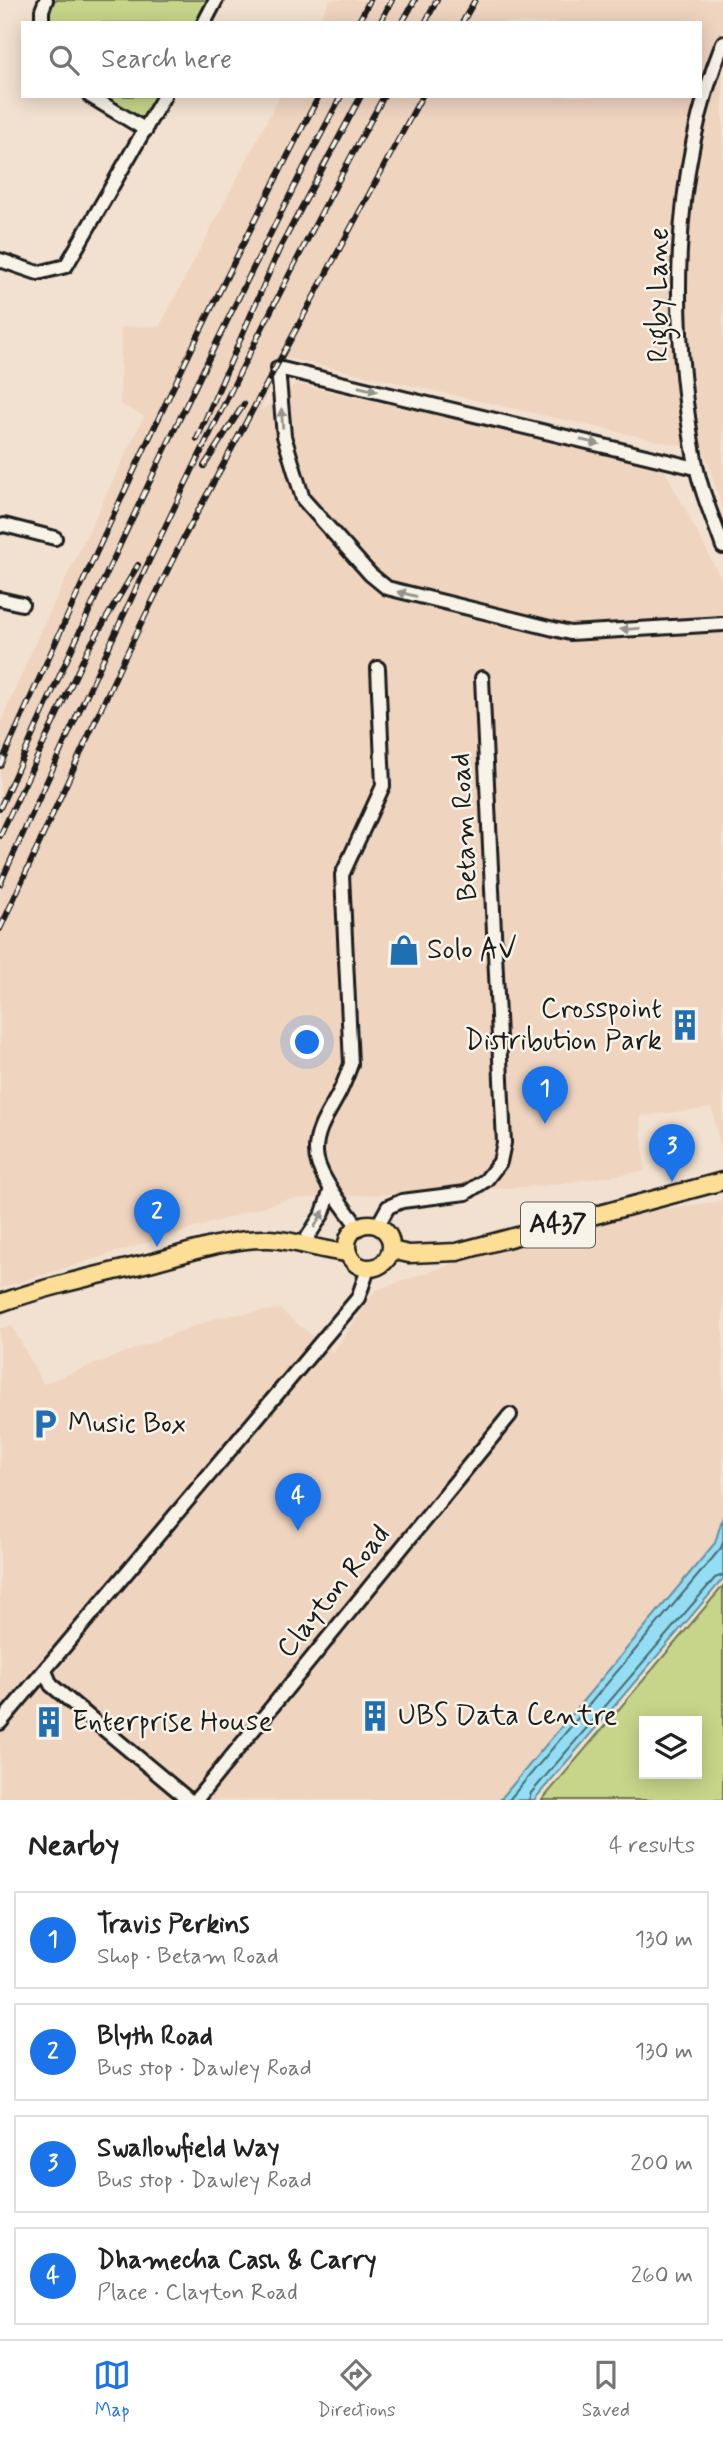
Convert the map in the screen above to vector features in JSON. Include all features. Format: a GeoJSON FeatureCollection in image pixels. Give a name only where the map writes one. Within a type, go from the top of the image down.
{"type":"FeatureCollection","features":[{"type":"Feature","properties":{"kind":"main road","name":"A437"},"geometry":{"type":"LineString","coordinates":[[391,1250],[409,1254],[457,1252],[723,1181]]}},
{"type":"Feature","properties":{"kind":"main road"},"geometry":{"type":"LineString","coordinates":[[378,1225],[389,1235],[391,1250],[381,1266],[368,1269],[352,1262],[347,1243],[358,1227],[378,1225]]}},
{"type":"Feature","properties":{"kind":"main road"},"geometry":{"type":"LineString","coordinates":[[0,1303],[218,1245],[253,1239],[272,1239],[348,1253]]}},
{"type":"Feature","properties":{"kind":"street"},"geometry":{"type":"LineString","coordinates":[[42,21],[46,0]]}},
{"type":"Feature","properties":{"kind":"street"},"geometry":{"type":"LineString","coordinates":[[205,21],[216,0]]}},
{"type":"Feature","properties":{"kind":"street","name":"Rigby Lane"},"geometry":{"type":"LineString","coordinates":[[723,43],[700,115],[685,187],[678,280],[681,364],[696,468],[723,547]]}},
{"type":"Feature","properties":{"kind":"street"},"geometry":{"type":"LineString","coordinates":[[93,98],[146,130]]}},
{"type":"Feature","properties":{"kind":"street"},"geometry":{"type":"LineString","coordinates":[[0,260],[38,273],[66,266],[163,98]]}},
{"type":"Feature","properties":{"kind":"street"},"geometry":{"type":"LineString","coordinates":[[696,468],[278,368],[284,436],[303,499],[370,574],[387,588],[570,633],[723,624]]}},
{"type":"Feature","properties":{"kind":"street"},"geometry":{"type":"LineString","coordinates":[[0,526],[55,538]]}},
{"type":"Feature","properties":{"kind":"street"},"geometry":{"type":"LineString","coordinates":[[0,598],[22,604]]}},
{"type":"Feature","properties":{"kind":"street"},"geometry":{"type":"LineString","coordinates":[[358,1227],[331,1189],[315,1153],[321,1126],[351,1064],[342,875],[383,786],[378,668]]}},
{"type":"Feature","properties":{"kind":"street","name":"Betam Road"},"geometry":{"type":"LineString","coordinates":[[378,1225],[388,1208],[402,1201],[466,1193],[476,1187],[486,1180],[500,1162],[504,1143],[482,678]]}},
{"type":"Feature","properties":{"kind":"street"},"geometry":{"type":"LineString","coordinates":[[302,1246],[323,1213],[331,1189]]}},
{"type":"Feature","properties":{"kind":"street"},"geometry":{"type":"LineString","coordinates":[[0,1724],[170,1518],[358,1298],[368,1269]]}},
{"type":"Feature","properties":{"kind":"street","name":"Clayton Road"},"geometry":{"type":"LineString","coordinates":[[196,1800],[510,1415]]}},
{"type":"Feature","properties":{"kind":"street"},"geometry":{"type":"LineString","coordinates":[[45,1671],[51,1685],[189,1800]]}},
{"type":"Feature","properties":{"kind":"shaded area"},"geometry":{"type":"Polygon","coordinates":[[[330,0],[723,0],[723,510],[704,451],[279,356],[261,411],[296,384],[662,465],[723,582],[723,1160],[712,1108],[640,1116],[645,1171],[541,1186],[288,1199],[0,1288],[0,724],[36,641],[144,416],[120,404],[121,327],[160,326],[279,98],[702,98],[702,21],[319,21],[330,0]]]}},
{"type":"Feature","properties":{"kind":"shaded area"},"geometry":{"type":"Polygon","coordinates":[[[723,1201],[723,1516],[716,1543],[500,1800],[0,1800],[0,1328],[12,1326],[43,1384],[218,1317],[279,1309],[333,1352],[376,1290],[508,1245],[646,1211],[723,1201]]]}},
{"type":"Feature","properties":{"kind":"green space"},"geometry":{"type":"Polygon","coordinates":[[[46,0],[216,0],[205,21],[42,21],[46,0]]]}},
{"type":"Feature","properties":{"kind":"green space"},"geometry":{"type":"Polygon","coordinates":[[[93,98],[163,98],[146,130],[93,98]]]}},
{"type":"Feature","properties":{"kind":"green space"},"geometry":{"type":"Polygon","coordinates":[[[723,1586],[723,1800],[542,1800],[723,1586]]]}},
{"type":"Feature","properties":{"kind":"water"},"geometry":{"type":"Polygon","coordinates":[[[723,1516],[723,1579],[534,1800],[500,1800],[715,1543],[723,1516]]]}},
{"type":"Feature","properties":{"kind":"railway"},"geometry":{"type":"LineString","coordinates":[[359,21],[370,0]]}},
{"type":"Feature","properties":{"kind":"railway"},"geometry":{"type":"LineString","coordinates":[[381,21],[392,0]]}},
{"type":"Feature","properties":{"kind":"railway"},"geometry":{"type":"LineString","coordinates":[[403,21],[415,0]]}},
{"type":"Feature","properties":{"kind":"railway"},"geometry":{"type":"LineString","coordinates":[[426,21],[437,0]]}},
{"type":"Feature","properties":{"kind":"railway"},"geometry":{"type":"LineString","coordinates":[[463,21],[475,0]]}},
{"type":"Feature","properties":{"kind":"railway"},"geometry":{"type":"LineString","coordinates":[[0,766],[194,345],[318,98]]}},
{"type":"Feature","properties":{"kind":"railway"},"geometry":{"type":"LineString","coordinates":[[0,808],[165,449],[340,98]]}},
{"type":"Feature","properties":{"kind":"railway"},"geometry":{"type":"LineString","coordinates":[[197,439],[279,250],[360,98]]}},
{"type":"Feature","properties":{"kind":"railway"},"geometry":{"type":"LineString","coordinates":[[0,884],[137,585],[232,388],[383,98]]}},
{"type":"Feature","properties":{"kind":"railway"},"geometry":{"type":"LineString","coordinates":[[0,929],[120,667],[183,539],[421,98]]}},
{"type":"Feature","properties":{"kind":"railway"},"geometry":{"type":"LineString","coordinates":[[204,466],[244,404]]}},
{"type":"Feature","properties":{"kind":"railway"},"geometry":{"type":"LineString","coordinates":[[0,836],[88,649],[138,565]]}},
{"type":"Feature","properties":{"kind":"place","name":"Solo AV"},"geometry":{"type":"Point","coordinates":[404,950]}},
{"type":"Feature","properties":{"kind":"place","name":"Crosspoint Distribution Park"},"geometry":{"type":"Point","coordinates":[685,1025]}},
{"type":"Feature","properties":{"kind":"place","name":"Travis Perkins"},"geometry":{"type":"Point","coordinates":[545,1124]}},
{"type":"Feature","properties":{"kind":"place","name":"Swallowfield Way"},"geometry":{"type":"Point","coordinates":[672,1182]}},
{"type":"Feature","properties":{"kind":"place","name":"Blyth Road"},"geometry":{"type":"Point","coordinates":[157,1247]}},
{"type":"Feature","properties":{"kind":"place","name":"Music Box"},"geometry":{"type":"Point","coordinates":[45,1424]}},
{"type":"Feature","properties":{"kind":"place","name":"Dhamecha Cash & Carry"},"geometry":{"type":"Point","coordinates":[298,1531]}},
{"type":"Feature","properties":{"kind":"place","name":"UBS Data Centre"},"geometry":{"type":"Point","coordinates":[375,1716]}},
{"type":"Feature","properties":{"kind":"place","name":"Enterprise House"},"geometry":{"type":"Point","coordinates":[49,1722]}}]}
